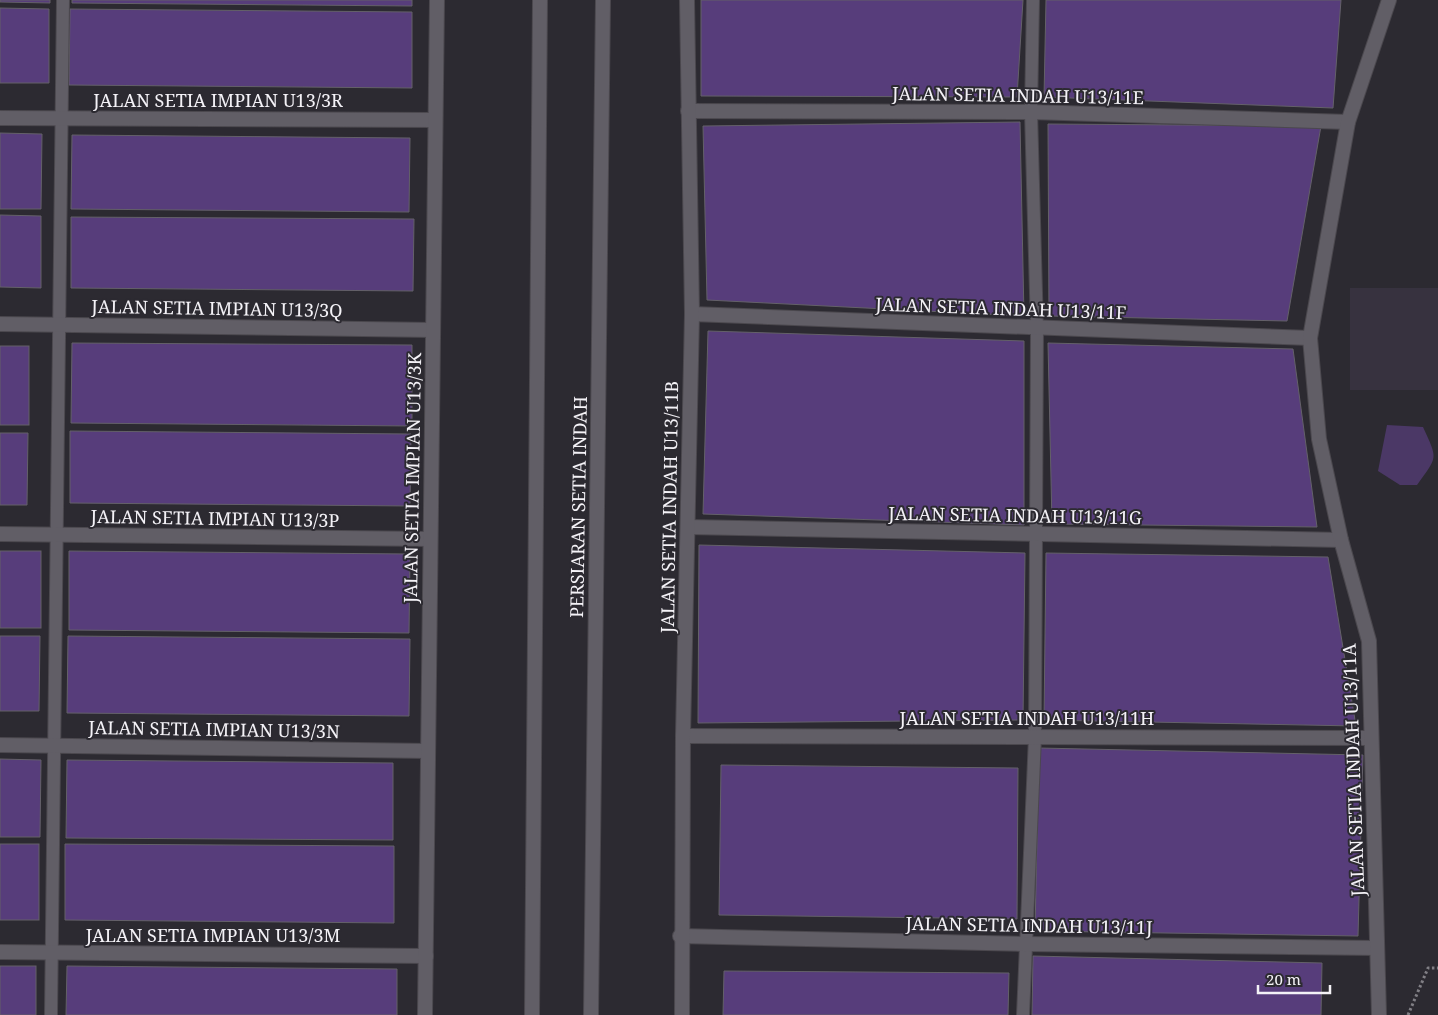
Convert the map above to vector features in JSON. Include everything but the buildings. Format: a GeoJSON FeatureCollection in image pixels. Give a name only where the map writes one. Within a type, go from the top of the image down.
{"type":"FeatureCollection","features":[{"type":"Feature","properties":{"kind":"street","name":"JALAN SETIA IMPIAN U13/3K"},"geometry":{"type":"LineString","coordinates":[[425,1015],[437,0]]}},
{"type":"Feature","properties":{"kind":"street"},"geometry":{"type":"LineString","coordinates":[[532,1015],[540,0]]}},
{"type":"Feature","properties":{"kind":"street","name":"PERSIARAN SETIA INDAH"},"geometry":{"type":"LineString","coordinates":[[591,1015],[603,0]]}},
{"type":"Feature","properties":{"kind":"street","name":"JALAN SETIA INDAH U13/11B"},"geometry":{"type":"LineString","coordinates":[[682,1015],[680,936],[692,314],[687,0]]}},
{"type":"Feature","properties":{"kind":"street","name":"JALAN SETIA INDAH U13/11A"},"geometry":{"type":"LineString","coordinates":[[1380,1015],[1369,642],[1341,540],[1320,439],[1310,338],[1348,122],[1389,0]]}},
{"type":"Feature","properties":{"kind":"street","name":"JALAN SETIA INDAH U13/11E"},"geometry":{"type":"LineString","coordinates":[[688,111],[1031,112],[1348,122]]}},
{"type":"Feature","properties":{"kind":"street","name":"JALAN SETIA IMPIAN U13/3R"},"geometry":{"type":"LineString","coordinates":[[0,118],[435,120]]}},
{"type":"Feature","properties":{"kind":"street","name":"JALAN SETIA INDAH U13/11F"},"geometry":{"type":"LineString","coordinates":[[692,314],[1037,329],[1310,338]]}},
{"type":"Feature","properties":{"kind":"street","name":"JALAN SETIA IMPIAN U13/3Q"},"geometry":{"type":"LineString","coordinates":[[0,324],[433,330]]}},
{"type":"Feature","properties":{"kind":"street","name":"JALAN SETIA INDAH U13/11G"},"geometry":{"type":"LineString","coordinates":[[688,527],[1341,540]]}},
{"type":"Feature","properties":{"kind":"street","name":"JALAN SETIA IMPIAN U13/3P"},"geometry":{"type":"LineString","coordinates":[[0,534],[430,539]]}},
{"type":"Feature","properties":{"kind":"street","name":"JALAN SETIA INDAH U13/11H"},"geometry":{"type":"LineString","coordinates":[[683,736],[1371,738]]}},
{"type":"Feature","properties":{"kind":"street","name":"JALAN SETIA IMPIAN U13/3N"},"geometry":{"type":"LineString","coordinates":[[0,745],[428,751]]}},
{"type":"Feature","properties":{"kind":"street","name":"JALAN SETIA INDAH U13/11J"},"geometry":{"type":"LineString","coordinates":[[680,936],[1024,944],[1377,948]]}},
{"type":"Feature","properties":{"kind":"street","name":"JALAN SETIA IMPIAN U13/3M"},"geometry":{"type":"LineString","coordinates":[[0,952],[426,956]]}},
{"type":"Feature","properties":{"kind":"lane"},"geometry":{"type":"LineString","coordinates":[[51,1015],[63,0]]}},
{"type":"Feature","properties":{"kind":"lane"},"geometry":{"type":"LineString","coordinates":[[1022,1015],[1035,737],[1037,329],[1031,112],[1032,0]]}},
{"type":"Feature","properties":{"kind":"path"},"geometry":{"type":"LineString","coordinates":[[1408,1015],[1428,968],[1438,968]]}},
{"type":"Feature","properties":{"kind":"shaded area"},"geometry":{"type":"Polygon","coordinates":[[[1350,288],[1438,288],[1438,390],[1350,390],[1350,288]]]}},
{"type":"Feature","properties":{"kind":"shaded area"},"geometry":{"type":"Polygon","coordinates":[[[1387,425],[1423,427],[1434,458],[1417,485],[1400,485],[1378,471],[1387,425]]]}}]}
